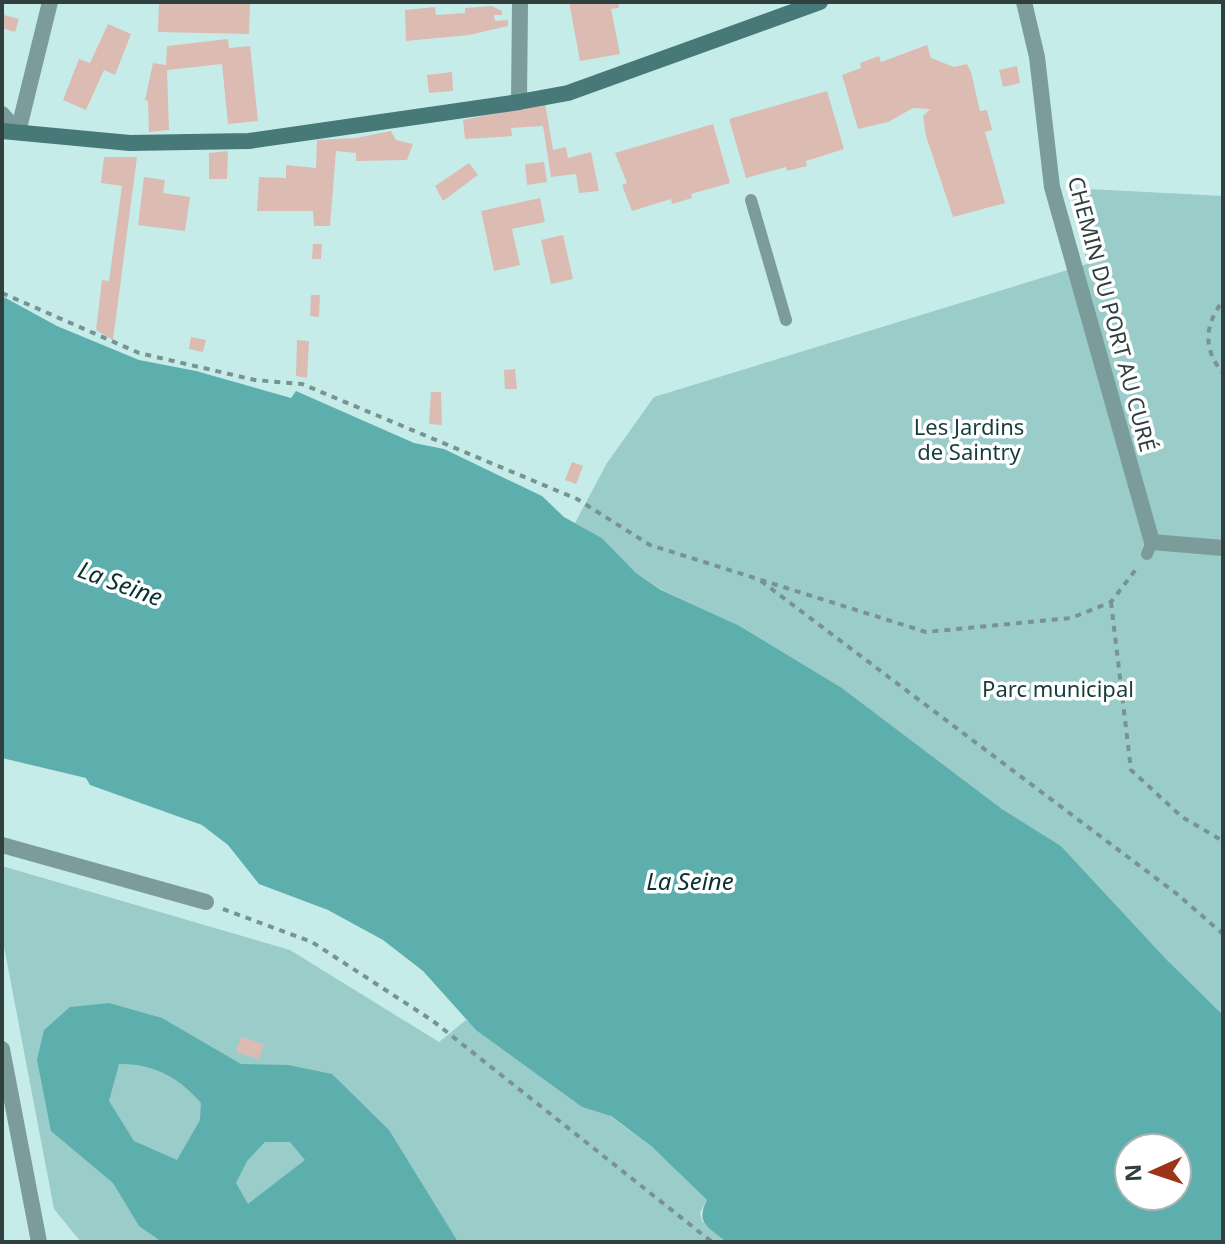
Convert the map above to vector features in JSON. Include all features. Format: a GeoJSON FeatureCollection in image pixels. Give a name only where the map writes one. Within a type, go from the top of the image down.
{"type":"FeatureCollection","features":[{"type":"Feature","properties":{"kind":"street"},"geometry":{"type":"LineString","coordinates":[[10,132],[50,2]]}},
{"type":"Feature","properties":{"kind":"street"},"geometry":{"type":"LineString","coordinates":[[519,102],[520,2]]}},
{"type":"Feature","properties":{"kind":"street"},"geometry":{"type":"LineString","coordinates":[[10,132],[130,143],[249,141],[519,102],[568,93],[820,2]]}},
{"type":"Feature","properties":{"kind":"street","name":"CHEMIN DU PORT AU CURÉ"},"geometry":{"type":"LineString","coordinates":[[1024,2],[1037,57],[1052,187],[1149,548]]}},
{"type":"Feature","properties":{"kind":"street"},"geometry":{"type":"LineString","coordinates":[[2,114],[10,132]]}},
{"type":"Feature","properties":{"kind":"street"},"geometry":{"type":"LineString","coordinates":[[1149,548],[1223,548]]}},
{"type":"Feature","properties":{"kind":"street"},"geometry":{"type":"LineString","coordinates":[[2,845],[206,902]]}},
{"type":"Feature","properties":{"kind":"street"},"geometry":{"type":"LineString","coordinates":[[2,1049],[39,1242]]}},
{"type":"Feature","properties":{"kind":"lane"},"geometry":{"type":"LineString","coordinates":[[751,200],[786,320]]}},
{"type":"Feature","properties":{"kind":"path"},"geometry":{"type":"LineString","coordinates":[[2,293],[139,353],[255,380],[302,384],[577,499],[650,545],[926,632],[1071,618],[1111,602],[1149,548]]}},
{"type":"Feature","properties":{"kind":"path"},"geometry":{"type":"LineString","coordinates":[[1220,305],[1210,322],[1207,338],[1213,358],[1223,373]]}},
{"type":"Feature","properties":{"kind":"path"},"geometry":{"type":"LineString","coordinates":[[758,579],[1177,894],[1223,934]]}},
{"type":"Feature","properties":{"kind":"path"},"geometry":{"type":"LineString","coordinates":[[1111,602],[1131,770],[1182,817],[1223,841]]}},
{"type":"Feature","properties":{"kind":"path"},"geometry":{"type":"LineString","coordinates":[[206,902],[312,942],[433,1021],[712,1242]]}},
{"type":"Feature","properties":{"kind":"green space"},"geometry":{"type":"Polygon","coordinates":[[[1069,188],[1223,196],[1223,1015],[1061,846],[1002,809],[842,688],[738,625],[662,590],[636,573],[602,538],[575,523],[607,463],[654,397],[1087,264],[1069,188]]]}},
{"type":"Feature","properties":{"kind":"green space"},"geometry":{"type":"Polygon","coordinates":[[[2,866],[290,950],[439,1042],[466,1020],[582,1107],[606,1113],[651,1146],[707,1200],[700,1213],[702,1221],[726,1242],[81,1242],[54,1209],[2,936],[2,866]]]}},
{"type":"Feature","properties":{"kind":"water","name":"La Seine"},"geometry":{"type":"Polygon","coordinates":[[[2,296],[57,326],[139,360],[196,371],[291,398],[296,391],[414,443],[444,449],[542,496],[564,517],[602,538],[636,573],[661,590],[738,625],[842,688],[1002,809],[1061,846],[1223,1015],[1223,1242],[726,1242],[703,1220],[707,1200],[651,1146],[611,1116],[582,1107],[476,1030],[423,971],[383,940],[328,910],[259,884],[228,845],[202,825],[90,785],[86,778],[2,758],[2,296]]]}},
{"type":"Feature","properties":{"kind":"water"},"geometry":{"type":"Polygon","coordinates":[[[109,1003],[162,1018],[241,1064],[288,1065],[332,1074],[389,1130],[458,1242],[162,1242],[139,1226],[113,1183],[51,1131],[37,1060],[44,1030],[70,1007],[109,1003]],[[119,1064],[109,1101],[134,1141],[177,1160],[200,1120],[201,1103],[184,1086],[165,1074],[143,1066],[119,1064]],[[265,1142],[247,1161],[236,1183],[248,1204],[305,1160],[290,1142],[265,1142]]]}},
{"type":"Feature","properties":{"kind":"building"},"geometry":{"type":"Polygon","coordinates":[[[159,2],[250,2],[249,34],[158,32],[159,2]]]}},
{"type":"Feature","properties":{"kind":"building"},"geometry":{"type":"Polygon","coordinates":[[[569,2],[618,2],[619,8],[611,9],[620,54],[580,61],[569,2]]]}},
{"type":"Feature","properties":{"kind":"building"},"geometry":{"type":"Polygon","coordinates":[[[492,6],[502,11],[502,15],[494,15],[495,21],[508,20],[508,26],[469,35],[406,41],[405,10],[435,7],[436,15],[465,13],[465,8],[492,6]]]}},
{"type":"Feature","properties":{"kind":"building"},"geometry":{"type":"Polygon","coordinates":[[[4,15],[19,19],[15,32],[2,28],[4,15]]]}},
{"type":"Feature","properties":{"kind":"building"},"geometry":{"type":"Polygon","coordinates":[[[108,24],[131,34],[115,75],[104,70],[86,110],[63,100],[79,59],[90,63],[108,24]]]}},
{"type":"Feature","properties":{"kind":"building"},"geometry":{"type":"Polygon","coordinates":[[[228,39],[229,48],[250,46],[258,121],[228,124],[222,64],[167,70],[169,130],[149,132],[148,101],[145,100],[153,63],[166,65],[167,46],[228,39]]]}},
{"type":"Feature","properties":{"kind":"building"},"geometry":{"type":"Polygon","coordinates":[[[927,45],[931,58],[954,67],[967,64],[971,72],[980,111],[987,110],[992,130],[985,132],[1005,203],[953,217],[926,136],[923,116],[930,109],[913,108],[888,122],[858,129],[842,75],[861,68],[860,63],[879,56],[881,62],[927,45]]]}},
{"type":"Feature","properties":{"kind":"building"},"geometry":{"type":"Polygon","coordinates":[[[1017,66],[1020,83],[1003,87],[999,70],[1017,66]]]}},
{"type":"Feature","properties":{"kind":"building"},"geometry":{"type":"Polygon","coordinates":[[[452,72],[453,91],[429,93],[427,75],[452,72]]]}},
{"type":"Feature","properties":{"kind":"building"},"geometry":{"type":"Polygon","coordinates":[[[827,91],[844,149],[806,161],[807,166],[787,171],[786,167],[746,178],[729,119],[827,91]]]}},
{"type":"Feature","properties":{"kind":"building"},"geometry":{"type":"Polygon","coordinates":[[[545,103],[553,150],[566,147],[568,158],[591,152],[599,191],[579,193],[576,174],[551,177],[543,126],[511,128],[512,136],[465,139],[463,120],[545,103]]]}},
{"type":"Feature","properties":{"kind":"building"},"geometry":{"type":"Polygon","coordinates":[[[713,124],[730,183],[691,194],[692,198],[672,204],[671,199],[632,211],[622,185],[627,183],[615,153],[713,124]]]}},
{"type":"Feature","properties":{"kind":"building"},"geometry":{"type":"Polygon","coordinates":[[[391,131],[396,140],[413,144],[407,160],[356,161],[356,153],[336,151],[330,226],[314,226],[313,211],[257,211],[259,177],[286,178],[286,165],[316,168],[317,140],[356,138],[391,131]]]}},
{"type":"Feature","properties":{"kind":"building"},"geometry":{"type":"Polygon","coordinates":[[[228,151],[227,179],[209,179],[209,153],[228,151]]]}},
{"type":"Feature","properties":{"kind":"building"},"geometry":{"type":"Polygon","coordinates":[[[104,157],[137,157],[113,340],[96,330],[102,280],[109,281],[122,186],[101,183],[104,157]]]}},
{"type":"Feature","properties":{"kind":"building"},"geometry":{"type":"Polygon","coordinates":[[[544,162],[547,182],[527,185],[525,164],[544,162]]]}},
{"type":"Feature","properties":{"kind":"building"},"geometry":{"type":"Polygon","coordinates":[[[469,163],[478,175],[443,201],[435,186],[469,163]]]}},
{"type":"Feature","properties":{"kind":"building"},"geometry":{"type":"Polygon","coordinates":[[[144,177],[165,180],[163,193],[190,197],[185,231],[138,225],[144,177]]]}},
{"type":"Feature","properties":{"kind":"building"},"geometry":{"type":"Polygon","coordinates":[[[540,198],[545,222],[512,229],[520,265],[494,271],[481,211],[540,198]]]}},
{"type":"Feature","properties":{"kind":"building"},"geometry":{"type":"Polygon","coordinates":[[[563,235],[573,279],[551,284],[541,240],[563,235]]]}},
{"type":"Feature","properties":{"kind":"building"},"geometry":{"type":"Polygon","coordinates":[[[313,244],[322,244],[321,259],[312,259],[313,244]]]}},
{"type":"Feature","properties":{"kind":"building"},"geometry":{"type":"Polygon","coordinates":[[[311,295],[320,295],[319,317],[310,316],[311,295]]]}},
{"type":"Feature","properties":{"kind":"building"},"geometry":{"type":"Polygon","coordinates":[[[191,337],[206,340],[203,352],[189,349],[191,337]]]}},
{"type":"Feature","properties":{"kind":"building"},"geometry":{"type":"Polygon","coordinates":[[[297,340],[309,341],[307,378],[296,376],[297,340]]]}},
{"type":"Feature","properties":{"kind":"building"},"geometry":{"type":"Polygon","coordinates":[[[515,369],[517,389],[505,389],[504,370],[515,369]]]}},
{"type":"Feature","properties":{"kind":"building"},"geometry":{"type":"Polygon","coordinates":[[[431,392],[441,392],[442,425],[429,424],[431,392]]]}},
{"type":"Feature","properties":{"kind":"building"},"geometry":{"type":"Polygon","coordinates":[[[572,462],[583,466],[576,484],[565,480],[572,462]]]}},
{"type":"Feature","properties":{"kind":"building"},"geometry":{"type":"Polygon","coordinates":[[[241,1037],[264,1044],[259,1059],[236,1052],[241,1037]]]}},
{"type":"Feature","properties":{"kind":"park label","name":"Les Jardins de Saintry"},"geometry":{"type":"Point","coordinates":[969,440]}},
{"type":"Feature","properties":{"kind":"park label","name":"Parc municipal"},"geometry":{"type":"Point","coordinates":[1058,689]}}]}
